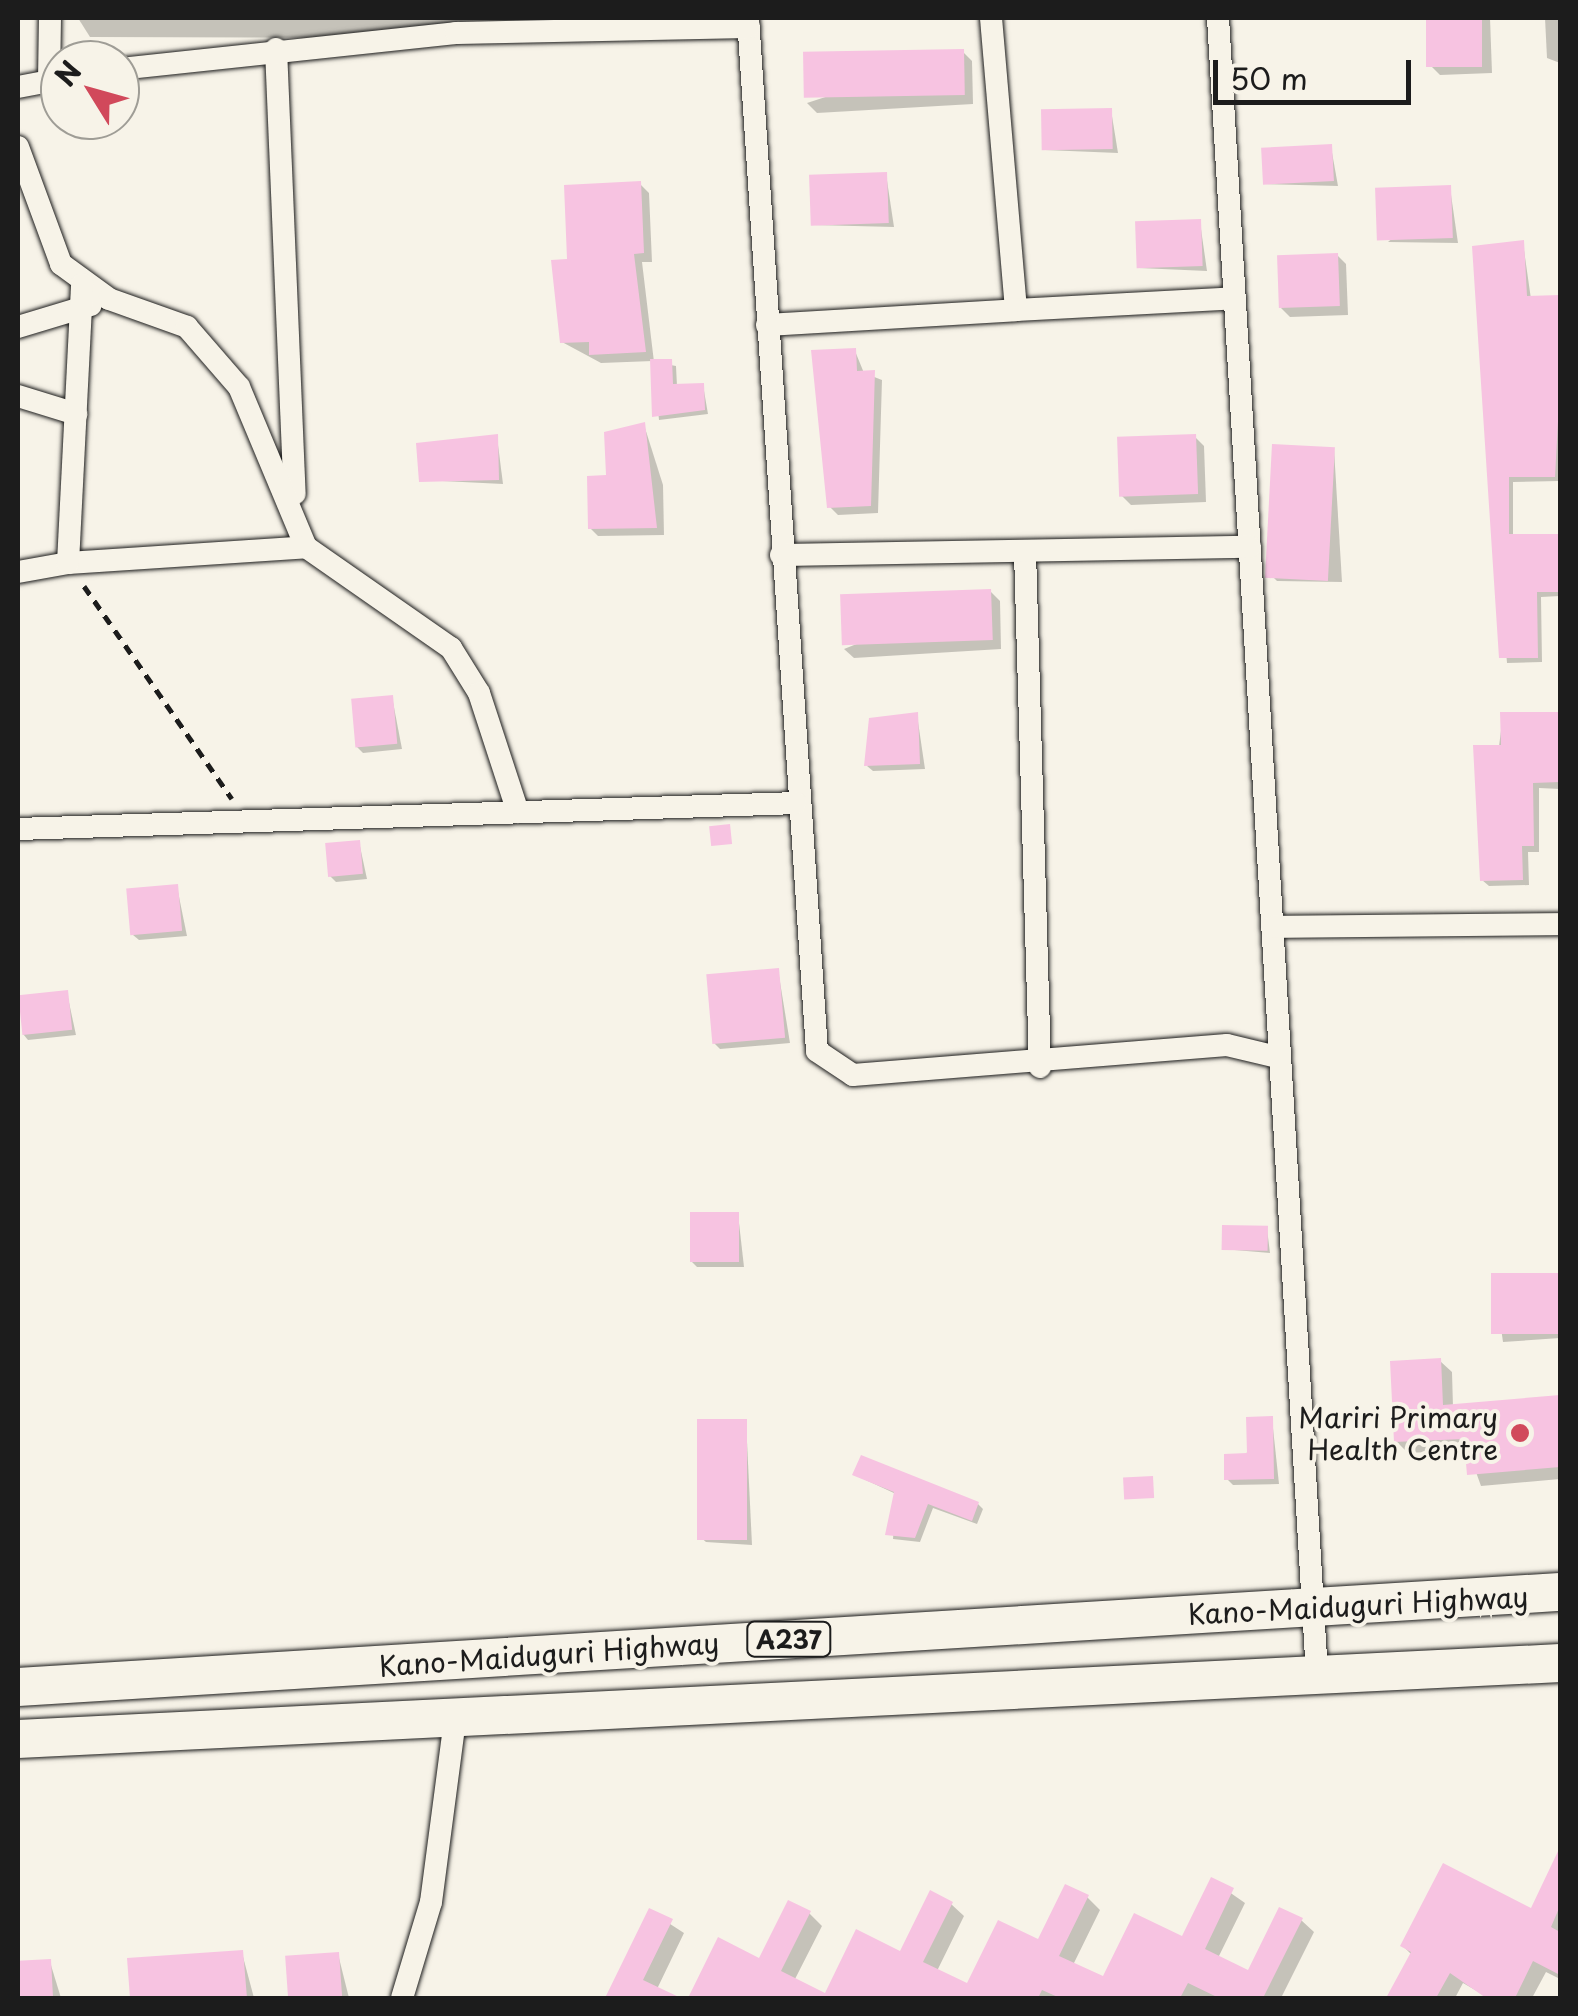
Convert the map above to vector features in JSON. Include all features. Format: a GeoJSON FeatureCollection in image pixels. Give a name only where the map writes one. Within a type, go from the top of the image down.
{"type":"FeatureCollection","features":[{"type":"Feature","properties":{"kind":"highway","name":"Kano-Maiduguri Highway"},"geometry":{"type":"LineString","coordinates":[[18,1687],[1560,1592]]}},
{"type":"Feature","properties":{"kind":"highway","name":"Kano-Maiduguri Highway"},"geometry":{"type":"LineString","coordinates":[[18,1738],[456,1712],[1560,1663]]}},
{"type":"Feature","properties":{"kind":"street"},"geometry":{"type":"LineString","coordinates":[[991,18],[1016,310]]}},
{"type":"Feature","properties":{"kind":"street"},"geometry":{"type":"LineString","coordinates":[[1218,18],[1278,1057],[1316,1608],[1317,1676]]}},
{"type":"Feature","properties":{"kind":"street"},"geometry":{"type":"LineString","coordinates":[[140,66],[276,49],[456,33],[748,22],[796,802],[816,1051],[852,1075],[1040,1067],[1227,1045],[1278,1057]]}},
{"type":"Feature","properties":{"kind":"street"},"geometry":{"type":"LineString","coordinates":[[276,49],[296,517]]}},
{"type":"Feature","properties":{"kind":"street"},"geometry":{"type":"LineString","coordinates":[[18,147],[42,232],[82,296],[68,563]]}},
{"type":"Feature","properties":{"kind":"street"},"geometry":{"type":"LineString","coordinates":[[18,327],[82,296],[109,299],[187,327],[239,387],[306,547],[451,648],[479,693],[518,812]]}},
{"type":"Feature","properties":{"kind":"street"},"geometry":{"type":"LineString","coordinates":[[767,325],[1235,298]]}},
{"type":"Feature","properties":{"kind":"street"},"geometry":{"type":"LineString","coordinates":[[18,396],[76,414]]}},
{"type":"Feature","properties":{"kind":"street"},"geometry":{"type":"LineString","coordinates":[[781,555],[1250,546]]}},
{"type":"Feature","properties":{"kind":"street"},"geometry":{"type":"LineString","coordinates":[[18,572],[68,563],[306,547]]}},
{"type":"Feature","properties":{"kind":"street"},"geometry":{"type":"LineString","coordinates":[[1025,552],[1040,1067]]}},
{"type":"Feature","properties":{"kind":"street"},"geometry":{"type":"LineString","coordinates":[[18,829],[796,802]]}},
{"type":"Feature","properties":{"kind":"street"},"geometry":{"type":"LineString","coordinates":[[1273,927],[1560,924]]}},
{"type":"Feature","properties":{"kind":"street"},"geometry":{"type":"LineString","coordinates":[[402,1998],[431,1902],[456,1712]]}},
{"type":"Feature","properties":{"kind":"path"},"geometry":{"type":"LineString","coordinates":[[68,563],[248,821]]}},
{"type":"Feature","properties":{"kind":"building"},"geometry":{"type":"Polygon","coordinates":[[[1426,18],[1482,18],[1482,67],[1426,67],[1426,18]]]}},
{"type":"Feature","properties":{"kind":"building"},"geometry":{"type":"Polygon","coordinates":[[[964,49],[965,95],[804,98],[803,52],[964,49]]]}},
{"type":"Feature","properties":{"kind":"building"},"geometry":{"type":"Polygon","coordinates":[[[1112,108],[1113,149],[1042,150],[1041,109],[1112,108]]]}},
{"type":"Feature","properties":{"kind":"building"},"geometry":{"type":"Polygon","coordinates":[[[1332,144],[1334,181],[1263,185],[1261,148],[1332,144]]]}},
{"type":"Feature","properties":{"kind":"building"},"geometry":{"type":"Polygon","coordinates":[[[887,172],[889,223],[811,226],[809,175],[887,172]]]}},
{"type":"Feature","properties":{"kind":"building"},"geometry":{"type":"Polygon","coordinates":[[[641,181],[644,253],[634,254],[646,352],[589,355],[589,342],[560,343],[551,260],[567,259],[564,185],[641,181]]]}},
{"type":"Feature","properties":{"kind":"building"},"geometry":{"type":"Polygon","coordinates":[[[1451,185],[1453,238],[1377,241],[1375,188],[1451,185]]]}},
{"type":"Feature","properties":{"kind":"building"},"geometry":{"type":"Polygon","coordinates":[[[1201,219],[1203,266],[1137,268],[1135,221],[1201,219]]]}},
{"type":"Feature","properties":{"kind":"building"},"geometry":{"type":"Polygon","coordinates":[[[1524,240],[1527,296],[1560,295],[1560,384],[1555,477],[1509,477],[1509,534],[1560,534],[1560,592],[1537,592],[1538,658],[1499,658],[1472,246],[1524,240]]]}},
{"type":"Feature","properties":{"kind":"building"},"geometry":{"type":"Polygon","coordinates":[[[1338,253],[1340,306],[1279,308],[1277,255],[1338,253]]]}},
{"type":"Feature","properties":{"kind":"building"},"geometry":{"type":"Polygon","coordinates":[[[856,348],[857,371],[875,370],[871,506],[827,508],[811,350],[856,348]]]}},
{"type":"Feature","properties":{"kind":"building"},"geometry":{"type":"Polygon","coordinates":[[[650,359],[672,359],[673,384],[704,383],[705,410],[652,417],[650,359]]]}},
{"type":"Feature","properties":{"kind":"building"},"geometry":{"type":"Polygon","coordinates":[[[645,422],[657,528],[588,529],[587,476],[606,475],[604,432],[645,422]]]}},
{"type":"Feature","properties":{"kind":"building"},"geometry":{"type":"Polygon","coordinates":[[[498,434],[499,480],[419,482],[416,443],[498,434]]]}},
{"type":"Feature","properties":{"kind":"building"},"geometry":{"type":"Polygon","coordinates":[[[1196,434],[1198,494],[1119,497],[1117,437],[1196,434]]]}},
{"type":"Feature","properties":{"kind":"building"},"geometry":{"type":"Polygon","coordinates":[[[1272,444],[1335,447],[1328,581],[1265,578],[1272,444]]]}},
{"type":"Feature","properties":{"kind":"building"},"geometry":{"type":"Polygon","coordinates":[[[991,589],[993,640],[842,645],[840,594],[991,589]]]}},
{"type":"Feature","properties":{"kind":"building"},"geometry":{"type":"Polygon","coordinates":[[[393,695],[397,744],[355,747],[351,699],[393,695]]]}},
{"type":"Feature","properties":{"kind":"building"},"geometry":{"type":"Polygon","coordinates":[[[918,712],[920,764],[864,766],[869,718],[918,712]]]}},
{"type":"Feature","properties":{"kind":"building"},"geometry":{"type":"Polygon","coordinates":[[[1500,712],[1560,712],[1560,782],[1533,783],[1534,846],[1522,846],[1523,880],[1480,881],[1473,745],[1501,745],[1500,712]]]}},
{"type":"Feature","properties":{"kind":"building"},"geometry":{"type":"Polygon","coordinates":[[[730,824],[732,844],[711,846],[709,826],[730,824]]]}},
{"type":"Feature","properties":{"kind":"building"},"geometry":{"type":"Polygon","coordinates":[[[360,840],[363,874],[328,877],[325,843],[360,840]]]}},
{"type":"Feature","properties":{"kind":"building"},"geometry":{"type":"Polygon","coordinates":[[[178,884],[182,931],[130,935],[126,889],[178,884]]]}},
{"type":"Feature","properties":{"kind":"building"},"geometry":{"type":"Polygon","coordinates":[[[779,968],[785,1038],[712,1044],[706,974],[779,968]]]}},
{"type":"Feature","properties":{"kind":"building"},"geometry":{"type":"Polygon","coordinates":[[[68,990],[72,1030],[22,1035],[18,995],[68,990]]]}},
{"type":"Feature","properties":{"kind":"building"},"geometry":{"type":"Polygon","coordinates":[[[690,1212],[739,1212],[739,1262],[690,1262],[690,1212]]]}},
{"type":"Feature","properties":{"kind":"building"},"geometry":{"type":"Polygon","coordinates":[[[1222,1225],[1268,1226],[1268,1251],[1222,1250],[1222,1225]]]}},
{"type":"Feature","properties":{"kind":"building"},"geometry":{"type":"Polygon","coordinates":[[[1491,1273],[1560,1273],[1560,1334],[1491,1334],[1491,1273]]]}},
{"type":"Feature","properties":{"kind":"building"},"geometry":{"type":"Polygon","coordinates":[[[1441,1358],[1443,1405],[1560,1395],[1560,1467],[1467,1475],[1464,1439],[1394,1442],[1390,1361],[1441,1358]]]}},
{"type":"Feature","properties":{"kind":"building"},"geometry":{"type":"Polygon","coordinates":[[[1273,1416],[1274,1479],[1224,1480],[1224,1454],[1247,1453],[1246,1417],[1273,1416]]]}},
{"type":"Feature","properties":{"kind":"building"},"geometry":{"type":"Polygon","coordinates":[[[697,1419],[747,1419],[747,1540],[697,1540],[697,1419]]]}},
{"type":"Feature","properties":{"kind":"building"},"geometry":{"type":"Polygon","coordinates":[[[861,1455],[979,1502],[972,1521],[928,1504],[915,1538],[885,1535],[894,1492],[852,1475],[861,1455]]]}},
{"type":"Feature","properties":{"kind":"building"},"geometry":{"type":"Polygon","coordinates":[[[1153,1476],[1154,1498],[1124,1500],[1123,1478],[1153,1476]]]}},
{"type":"Feature","properties":{"kind":"building"},"geometry":{"type":"Polygon","coordinates":[[[1560,1847],[1560,1906],[1551,1927],[1560,1932],[1560,1975],[1533,1961],[1515,1998],[1486,1998],[1450,1973],[1436,1998],[1386,1998],[1411,1952],[1400,1946],[1443,1863],[1531,1908],[1560,1847]]]}},
{"type":"Feature","properties":{"kind":"building"},"geometry":{"type":"Polygon","coordinates":[[[1211,1877],[1234,1888],[1205,1949],[1248,1970],[1279,1907],[1303,1918],[1263,1998],[1219,1998],[1188,1983],[1180,1998],[1060,1998],[1042,1990],[1038,1998],[688,1998],[718,1937],[759,1958],[788,1900],[811,1911],[781,1971],[825,1993],[856,1929],[900,1951],[930,1890],[953,1902],[923,1962],[967,1983],[998,1920],[1038,1939],[1065,1884],[1089,1895],[1059,1956],[1103,1976],[1134,1913],[1182,1936],[1211,1877]]]}},
{"type":"Feature","properties":{"kind":"building"},"geometry":{"type":"Polygon","coordinates":[[[649,1908],[673,1919],[643,1980],[681,1998],[605,1998],[649,1908]]]}},
{"type":"Feature","properties":{"kind":"building"},"geometry":{"type":"Polygon","coordinates":[[[243,1950],[247,1998],[130,1998],[127,1958],[243,1950]]]}},
{"type":"Feature","properties":{"kind":"building"},"geometry":{"type":"Polygon","coordinates":[[[339,1952],[342,1998],[288,1998],[285,1956],[339,1952]]]}},
{"type":"Feature","properties":{"kind":"building"},"geometry":{"type":"Polygon","coordinates":[[[51,1959],[53,1998],[20,1998],[18,1961],[51,1959]]]}},
{"type":"Feature","properties":{"kind":"place","name":"Mariri Primary Health Centre"},"geometry":{"type":"Point","coordinates":[1520,1433]}}]}
